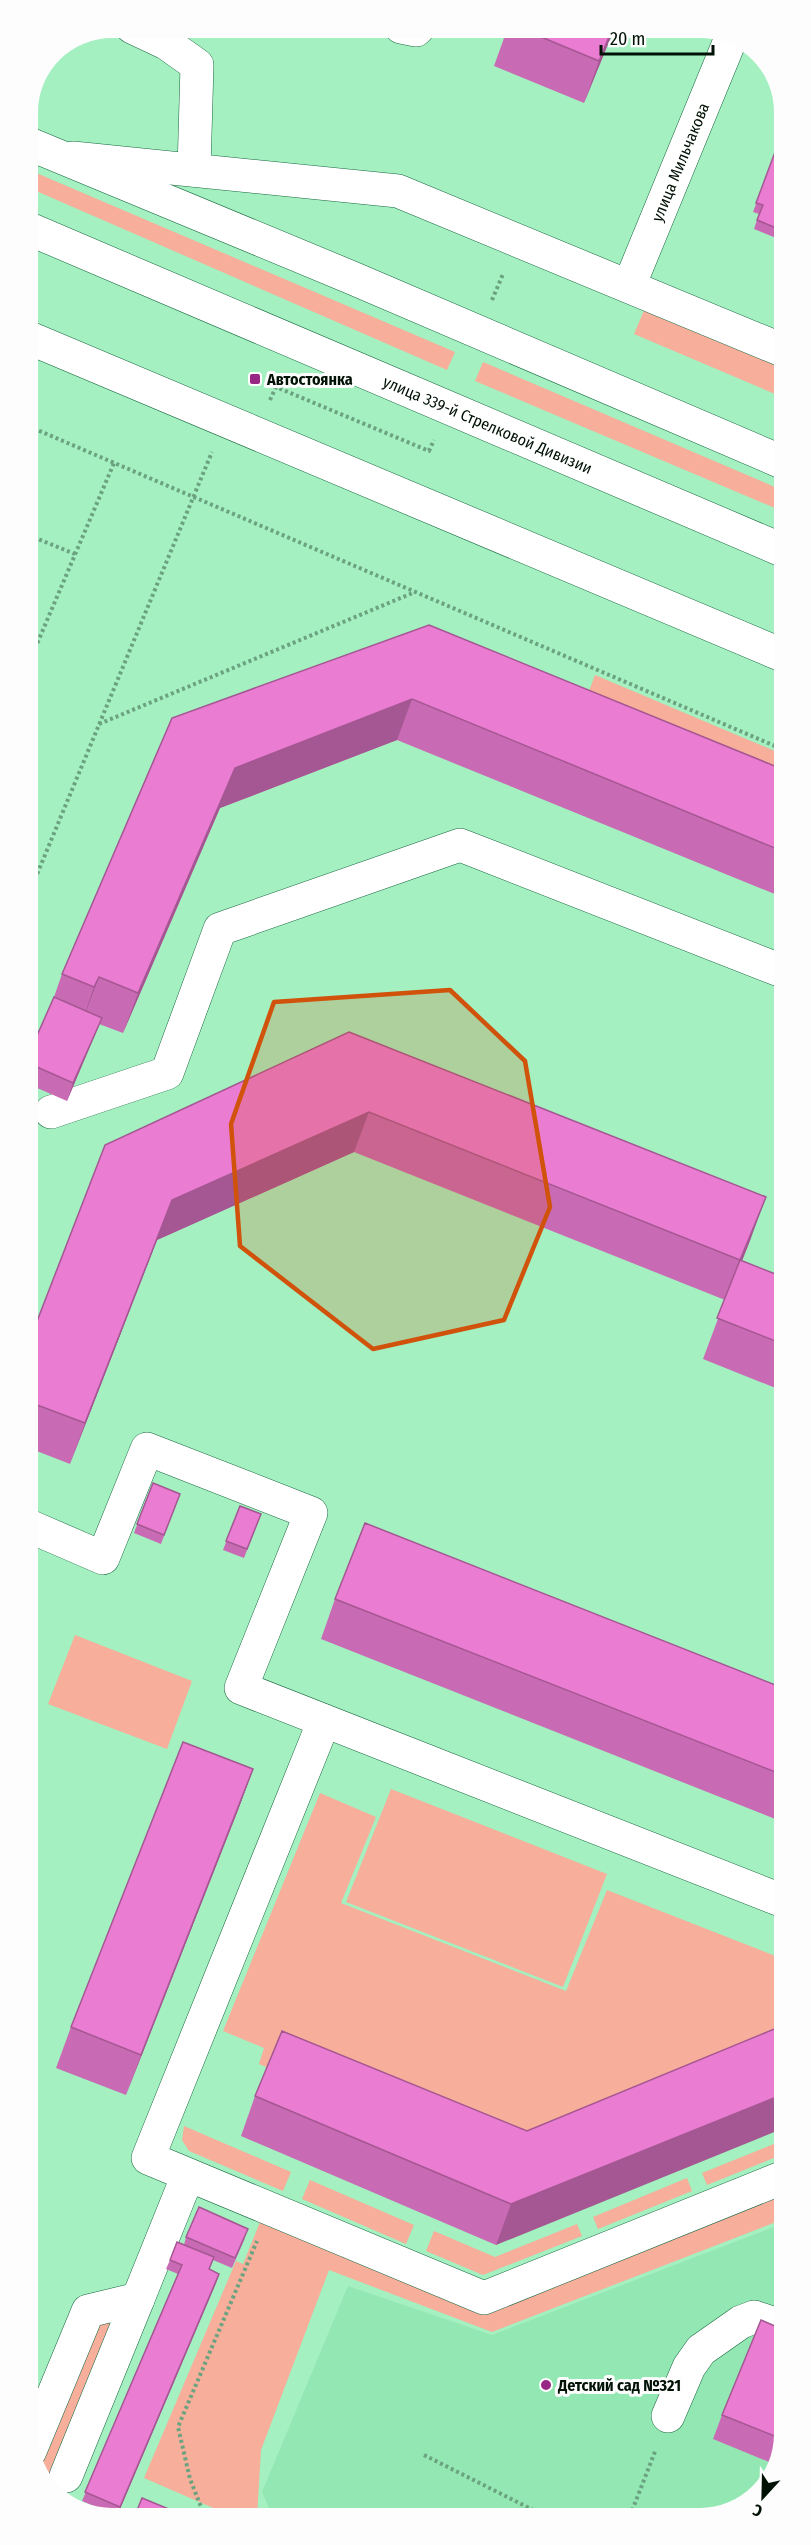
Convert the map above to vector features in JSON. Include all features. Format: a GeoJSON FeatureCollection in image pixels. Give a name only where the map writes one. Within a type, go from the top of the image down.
{"type":"FeatureCollection","features":[{"type":"Feature","properties":{"kind":"main road"},"geometry":{"type":"LineString","coordinates":[[153,37],[166,43],[197,65],[194,170]]}},
{"type":"Feature","properties":{"kind":"main road","name":"улица Мильчакова"},"geometry":{"type":"LineString","coordinates":[[629,286],[729,43]]}},
{"type":"Feature","properties":{"kind":"main road"},"geometry":{"type":"LineString","coordinates":[[38,148],[350,277],[774,459]]}},
{"type":"Feature","properties":{"kind":"main road"},"geometry":{"type":"LineString","coordinates":[[60,157],[398,190],[774,347]]}},
{"type":"Feature","properties":{"kind":"main road","name":"улица 339-й Стрелковой Дивизии"},"geometry":{"type":"LineString","coordinates":[[38,233],[774,547]]}},
{"type":"Feature","properties":{"kind":"main road"},"geometry":{"type":"LineString","coordinates":[[38,342],[774,652]]}},
{"type":"Feature","properties":{"kind":"main road"},"geometry":{"type":"LineString","coordinates":[[51,1112],[167,1073],[220,929],[460,844],[774,968]]}},
{"type":"Feature","properties":{"kind":"main road"},"geometry":{"type":"LineString","coordinates":[[38,1530],[103,1558],[147,1449],[311,1513],[241,1688],[774,1897]]}},
{"type":"Feature","properties":{"kind":"main road"},"geometry":{"type":"LineString","coordinates":[[324,1721],[148,2158],[484,2298],[774,2181]]}},
{"type":"Feature","properties":{"kind":"main road"},"geometry":{"type":"LineString","coordinates":[[66,2476],[188,2175]]}},
{"type":"Feature","properties":{"kind":"main road"},"geometry":{"type":"LineString","coordinates":[[38,2432],[88,2311],[138,2299]]}},
{"type":"Feature","properties":{"kind":"main road"},"geometry":{"type":"LineString","coordinates":[[669,2416],[689,2367],[701,2350],[741,2322],[754,2317],[774,2324]]}},
{"type":"Feature","properties":{"kind":"path"},"geometry":{"type":"LineString","coordinates":[[38,872],[225,420]]}},
{"type":"Feature","properties":{"kind":"path"},"geometry":{"type":"LineString","coordinates":[[38,431],[774,747]]}},
{"type":"Feature","properties":{"kind":"path"},"geometry":{"type":"LineString","coordinates":[[38,641],[114,463]]}},
{"type":"Feature","properties":{"kind":"path"},"geometry":{"type":"LineString","coordinates":[[38,539],[75,554]]}},
{"type":"Feature","properties":{"kind":"path"},"geometry":{"type":"LineString","coordinates":[[99,724],[416,592]]}},
{"type":"Feature","properties":{"kind":"path"},"geometry":{"type":"LineString","coordinates":[[201,2507],[190,2479],[178,2427],[270,2209]]}},
{"type":"Feature","properties":{"kind":"path"},"geometry":{"type":"LineString","coordinates":[[633,2508],[669,2416]]}},
{"type":"Feature","properties":{"kind":"path"},"geometry":{"type":"LineString","coordinates":[[424,2455],[529,2508]]}},
{"type":"Feature","properties":{"kind":"highlighted area"},"geometry":{"type":"Polygon","coordinates":[[[450,990],[525,1061],[550,1207],[504,1320],[373,1349],[240,1246],[231,1124],[274,1002],[450,990]]]}},
{"type":"Feature","properties":{"kind":"shaded area"},"geometry":{"type":"Polygon","coordinates":[[[38,174],[455,352],[447,370],[38,192],[38,174]]]}},
{"type":"Feature","properties":{"kind":"shaded area"},"geometry":{"type":"Polygon","coordinates":[[[648,301],[774,355],[774,394],[634,334],[648,301]]]}},
{"type":"Feature","properties":{"kind":"shaded area"},"geometry":{"type":"Polygon","coordinates":[[[483,362],[774,487],[774,508],[475,381],[483,362]]]}},
{"type":"Feature","properties":{"kind":"shaded area"},"geometry":{"type":"Polygon","coordinates":[[[595,675],[774,751],[774,795],[580,715],[595,675]]]}},
{"type":"Feature","properties":{"kind":"shaded area"},"geometry":{"type":"Polygon","coordinates":[[[75,1635],[192,1681],[167,1749],[48,1704],[75,1635]]]}},
{"type":"Feature","properties":{"kind":"shaded area"},"geometry":{"type":"Polygon","coordinates":[[[391,1789],[607,1874],[563,1987],[346,1902],[391,1789]]]}},
{"type":"Feature","properties":{"kind":"shaded area"},"geometry":{"type":"Polygon","coordinates":[[[320,1793],[376,1817],[341,1903],[566,1991],[607,1890],[774,1955],[774,2058],[512,2167],[259,2064],[264,2048],[223,2031],[320,1793]]]}},
{"type":"Feature","properties":{"kind":"shaded area"},"geometry":{"type":"Polygon","coordinates":[[[184,2126],[291,2172],[283,2191],[189,2151],[182,2140],[184,2126]]]}},
{"type":"Feature","properties":{"kind":"shaded area"},"geometry":{"type":"Polygon","coordinates":[[[774,2144],[774,2158],[707,2185],[702,2173],[774,2144]]]}},
{"type":"Feature","properties":{"kind":"shaded area"},"geometry":{"type":"Polygon","coordinates":[[[687,2178],[692,2191],[598,2229],[593,2217],[687,2178]]]}},
{"type":"Feature","properties":{"kind":"shaded area"},"geometry":{"type":"Polygon","coordinates":[[[310,2180],[414,2225],[406,2244],[302,2199],[310,2180]]]}},
{"type":"Feature","properties":{"kind":"shaded area"},"geometry":{"type":"Polygon","coordinates":[[[774,2196],[774,2223],[492,2332],[329,2270],[261,2450],[258,2507],[211,2507],[144,2478],[236,2261],[243,2264],[260,2222],[486,2310],[774,2196]]]}},
{"type":"Feature","properties":{"kind":"shaded area"},"geometry":{"type":"Polygon","coordinates":[[[577,2224],[582,2236],[483,2275],[426,2251],[434,2231],[495,2257],[577,2224]]]}},
{"type":"Feature","properties":{"kind":"shaded area","name":"Детский сад №321"},"geometry":{"type":"Polygon","coordinates":[[[774,2227],[774,2434],[770,2458],[765,2467],[733,2467],[733,2499],[719,2505],[700,2508],[269,2507],[262,2492],[348,2286],[492,2335],[774,2227]]]}},
{"type":"Feature","properties":{"kind":"shaded area"},"geometry":{"type":"Polygon","coordinates":[[[121,2313],[52,2476],[47,2471],[39,2450],[95,2319],[121,2313]]]}},
{"type":"Feature","properties":{"kind":"building"},"geometry":{"type":"Polygon","coordinates":[[[543,38],[609,38],[599,61],[543,38]]]}},
{"type":"Feature","properties":{"kind":"building"},"geometry":{"type":"Polygon","coordinates":[[[774,155],[774,227],[757,220],[763,205],[756,203],[774,155]]]}},
{"type":"Feature","properties":{"kind":"building"},"geometry":{"type":"Polygon","coordinates":[[[429,625],[774,766],[774,848],[412,699],[235,768],[138,993],[99,977],[94,987],[62,974],[172,718],[429,625]]]}},
{"type":"Feature","properties":{"kind":"building"},"geometry":{"type":"Polygon","coordinates":[[[54,997],[102,1018],[73,1083],[38,1067],[38,1033],[54,997]]]}},
{"type":"Feature","properties":{"kind":"building"},"geometry":{"type":"Polygon","coordinates":[[[349,1032],[766,1197],[740,1260],[369,1112],[172,1200],[85,1423],[38,1405],[38,1319],[105,1145],[349,1032]]]}},
{"type":"Feature","properties":{"kind":"building"},"geometry":{"type":"Polygon","coordinates":[[[740,1260],[774,1273],[774,1340],[717,1318],[740,1260]]]}},
{"type":"Feature","properties":{"kind":"building"},"geometry":{"type":"Polygon","coordinates":[[[153,1483],[180,1494],[164,1535],[137,1524],[153,1483]]]}},
{"type":"Feature","properties":{"kind":"building"},"geometry":{"type":"Polygon","coordinates":[[[240,1506],[261,1514],[247,1549],[226,1541],[240,1506]]]}},
{"type":"Feature","properties":{"kind":"building"},"geometry":{"type":"Polygon","coordinates":[[[365,1523],[774,1684],[774,1771],[335,1599],[365,1523]]]}},
{"type":"Feature","properties":{"kind":"building"},"geometry":{"type":"Polygon","coordinates":[[[183,1742],[253,1769],[141,2055],[71,2027],[183,1742]]]}},
{"type":"Feature","properties":{"kind":"building"},"geometry":{"type":"Polygon","coordinates":[[[774,2029],[774,2098],[511,2204],[255,2096],[282,2031],[527,2131],[774,2029]]]}},
{"type":"Feature","properties":{"kind":"building"},"geometry":{"type":"Polygon","coordinates":[[[199,2207],[248,2229],[235,2258],[186,2237],[199,2207]]]}},
{"type":"Feature","properties":{"kind":"building"},"geometry":{"type":"Polygon","coordinates":[[[177,2242],[214,2257],[209,2269],[219,2274],[120,2507],[85,2492],[182,2265],[170,2260],[177,2242]]]}},
{"type":"Feature","properties":{"kind":"building"},"geometry":{"type":"Polygon","coordinates":[[[761,2320],[774,2326],[774,2436],[722,2415],[761,2320]]]}},
{"type":"Feature","properties":{"kind":"building"},"geometry":{"type":"Polygon","coordinates":[[[142,2498],[164,2507],[138,2507],[142,2498]]]}},
{"type":"Feature","properties":{"kind":"place","name":"Автостоянка"},"geometry":{"type":"Point","coordinates":[255,379]}},
{"type":"Feature","properties":{"kind":"place","name":"Детский сад №321"},"geometry":{"type":"Point","coordinates":[546,2385]}}]}
